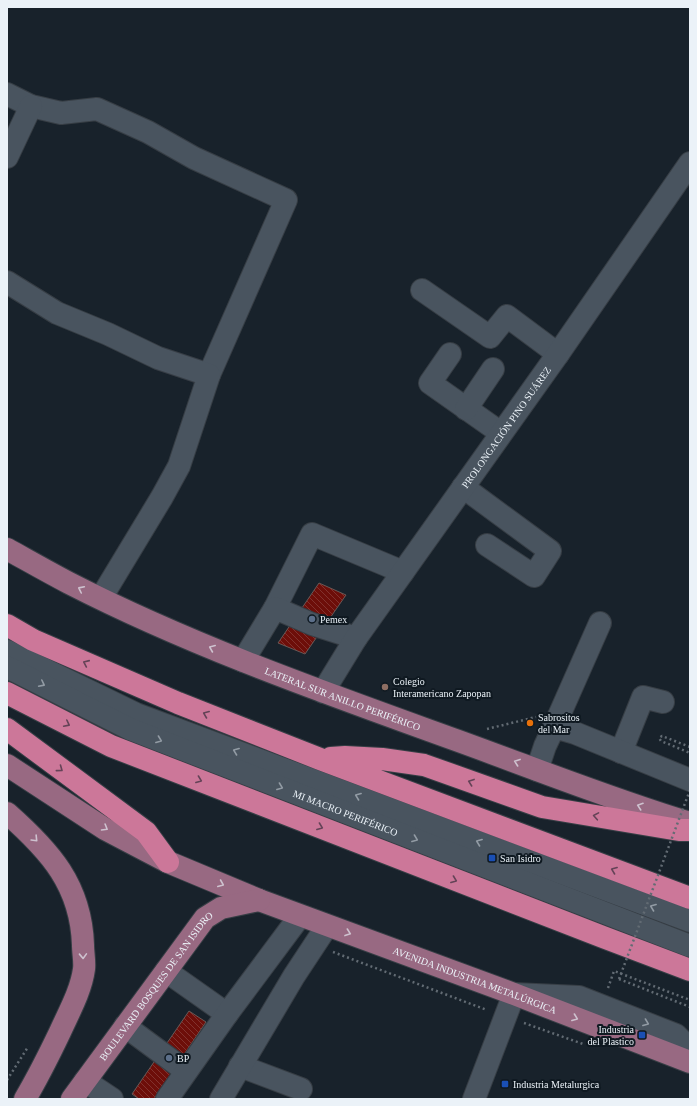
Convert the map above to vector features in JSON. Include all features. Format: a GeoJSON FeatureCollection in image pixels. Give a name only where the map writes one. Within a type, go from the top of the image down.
{"type":"FeatureCollection","features":[{"type":"Feature","properties":{"kind":"highway"},"geometry":{"type":"LineString","coordinates":[[7,610],[33,640]]}},
{"type":"Feature","properties":{"kind":"highway"},"geometry":{"type":"LineString","coordinates":[[7,625],[33,640],[178,703],[320,759],[690,898]]}},
{"type":"Feature","properties":{"kind":"highway"},"geometry":{"type":"LineString","coordinates":[[7,693],[111,746],[690,970]]}},
{"type":"Feature","properties":{"kind":"highway"},"geometry":{"type":"LineString","coordinates":[[7,729],[146,832],[168,862]]}},
{"type":"Feature","properties":{"kind":"highway"},"geometry":{"type":"LineString","coordinates":[[320,759],[345,757],[382,759],[424,765],[542,807],[679,830],[690,830]]}},
{"type":"Feature","properties":{"kind":"main road","name":"LATERAL SUR ANILLO PERIFÉRICO"},"geometry":{"type":"LineString","coordinates":[[7,549],[67,582],[100,598],[151,622],[243,661],[323,692],[537,770],[690,823]]}},
{"type":"Feature","properties":{"kind":"main road","name":"AVENIDA INDUSTRIA METALÚRGICA"},"geometry":{"type":"LineString","coordinates":[[7,765],[105,829],[168,862],[300,916],[514,994],[690,1062]]}},
{"type":"Feature","properties":{"kind":"main road"},"geometry":{"type":"LineString","coordinates":[[7,813],[44,848],[65,877],[77,905],[82,930],[84,969],[75,1001],[37,1080],[25,1099]]}},
{"type":"Feature","properties":{"kind":"main road","name":"BOULEVARD BOSQUES DE SAN ISIDRO"},"geometry":{"type":"LineString","coordinates":[[72,1099],[205,918],[221,908],[259,900]]}},
{"type":"Feature","properties":{"kind":"street"},"geometry":{"type":"LineString","coordinates":[[7,94],[31,106],[62,113],[97,109],[148,132],[194,158],[286,200],[209,376],[179,466],[162,497],[100,598]]}},
{"type":"Feature","properties":{"kind":"street"},"geometry":{"type":"LineString","coordinates":[[7,157],[31,106]]}},
{"type":"Feature","properties":{"kind":"street","name":"PROLONGACIÓN PINO SUÁREZ"},"geometry":{"type":"LineString","coordinates":[[323,692],[356,638],[558,354],[690,163]]}},
{"type":"Feature","properties":{"kind":"street"},"geometry":{"type":"LineString","coordinates":[[7,282],[57,313],[108,334],[158,358],[209,376]]}},
{"type":"Feature","properties":{"kind":"street"},"geometry":{"type":"LineString","coordinates":[[422,290],[490,337],[507,316],[558,354]]}},
{"type":"Feature","properties":{"kind":"street"},"geometry":{"type":"LineString","coordinates":[[450,354],[430,383],[501,434]]}},
{"type":"Feature","properties":{"kind":"street"},"geometry":{"type":"LineString","coordinates":[[466,409],[493,369]]}},
{"type":"Feature","properties":{"kind":"street"},"geometry":{"type":"LineString","coordinates":[[463,487],[550,551],[534,576],[487,545]]}},
{"type":"Feature","properties":{"kind":"street"},"geometry":{"type":"LineString","coordinates":[[243,661],[274,608],[312,534],[403,572]]}},
{"type":"Feature","properties":{"kind":"street"},"geometry":{"type":"LineString","coordinates":[[274,608],[312,624],[356,638]]}},
{"type":"Feature","properties":{"kind":"street"},"geometry":{"type":"LineString","coordinates":[[537,770],[545,746],[600,623]]}},
{"type":"Feature","properties":{"kind":"street","name":"MI MACRO PERIFÉRICO"},"geometry":{"type":"LineString","coordinates":[[7,651],[136,714],[690,921]]}},
{"type":"Feature","properties":{"kind":"street","name":"MI MACRO PERIFÉRICO"},"geometry":{"type":"LineString","coordinates":[[7,667],[130,729],[690,946]]}},
{"type":"Feature","properties":{"kind":"street"},"geometry":{"type":"LineString","coordinates":[[622,752],[643,697],[663,702]]}},
{"type":"Feature","properties":{"kind":"street"},"geometry":{"type":"LineString","coordinates":[[554,726],[575,733],[690,780]]}},
{"type":"Feature","properties":{"kind":"street"},"geometry":{"type":"LineString","coordinates":[[167,1099],[227,1014],[300,916]]}},
{"type":"Feature","properties":{"kind":"street"},"geometry":{"type":"LineString","coordinates":[[220,1099],[294,976],[327,926]]}},
{"type":"Feature","properties":{"kind":"street"},"geometry":{"type":"LineString","coordinates":[[166,971],[227,1014]]}},
{"type":"Feature","properties":{"kind":"street"},"geometry":{"type":"LineString","coordinates":[[474,1099],[514,994],[579,997],[676,1035],[690,1049]]}},
{"type":"Feature","properties":{"kind":"street"},"geometry":{"type":"LineString","coordinates":[[125,1026],[186,1071]]}},
{"type":"Feature","properties":{"kind":"street"},"geometry":{"type":"LineString","coordinates":[[240,1066],[301,1089]]}},
{"type":"Feature","properties":{"kind":"street"},"geometry":{"type":"LineString","coordinates":[[85,1081],[112,1099]]}},
{"type":"Feature","properties":{"kind":"path"},"geometry":{"type":"LineString","coordinates":[[690,747],[662,736],[659,738],[661,741],[690,753]]}},
{"type":"Feature","properties":{"kind":"path"},"geometry":{"type":"LineString","coordinates":[[690,790],[618,979],[690,1007]]}},
{"type":"Feature","properties":{"kind":"path"},"geometry":{"type":"LineString","coordinates":[[601,1006],[614,971],[690,1000]]}},
{"type":"Feature","properties":{"kind":"path"},"geometry":{"type":"LineString","coordinates":[[7,1080],[32,1041]]}},
{"type":"Feature","properties":{"kind":"building","name":"Pemex"},"geometry":{"type":"Polygon","coordinates":[[[319,583],[346,595],[305,654],[278,643],[319,583]]]}},
{"type":"Feature","properties":{"kind":"building","name":"BP"},"geometry":{"type":"Polygon","coordinates":[[[189,1011],[206,1022],[154,1099],[139,1099],[132,1094],[189,1011]]]}},
{"type":"Feature","properties":{"kind":"place","name":"Pemex"},"geometry":{"type":"Point","coordinates":[312,619]}},
{"type":"Feature","properties":{"kind":"place","name":"Colegio Interamericano Zapopan"},"geometry":{"type":"Point","coordinates":[385,687]}},
{"type":"Feature","properties":{"kind":"place","name":"Sabrositos del Mar"},"geometry":{"type":"Point","coordinates":[530,723]}},
{"type":"Feature","properties":{"kind":"place","name":"San Isidro"},"geometry":{"type":"Point","coordinates":[492,858]}},
{"type":"Feature","properties":{"kind":"place","name":"Industria del Plastico"},"geometry":{"type":"Point","coordinates":[642,1035]}},
{"type":"Feature","properties":{"kind":"place","name":"BP"},"geometry":{"type":"Point","coordinates":[169,1058]}},
{"type":"Feature","properties":{"kind":"place","name":"Industria Metalurgica"},"geometry":{"type":"Point","coordinates":[505,1084]}}]}
